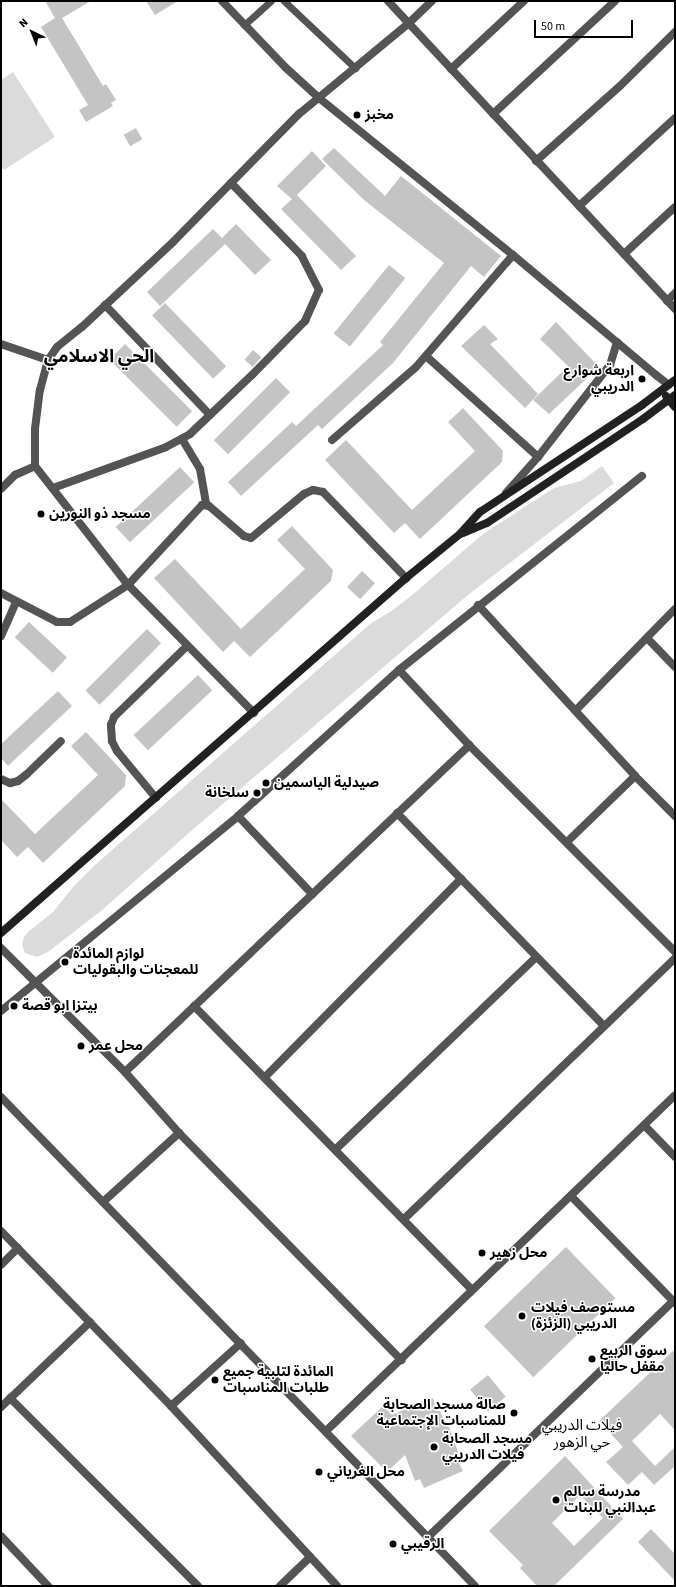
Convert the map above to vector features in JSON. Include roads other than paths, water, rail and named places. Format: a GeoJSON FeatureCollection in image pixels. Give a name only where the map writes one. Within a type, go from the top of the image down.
{"type":"FeatureCollection","features":[{"type":"Feature","properties":{"kind":"street"},"geometry":{"type":"LineString","coordinates":[[222,1],[285,67],[319,98],[513,255],[656,376],[672,382]]}},
{"type":"Feature","properties":{"kind":"street"},"geometry":{"type":"LineString","coordinates":[[388,1],[675,309]]}},
{"type":"Feature","properties":{"kind":"street"},"geometry":{"type":"LineString","coordinates":[[254,713],[128,585],[35,466],[35,429],[39,398],[48,360],[57,347],[173,242],[275,137],[409,23],[432,1]]}},
{"type":"Feature","properties":{"kind":"street"},"geometry":{"type":"LineString","coordinates":[[451,69],[524,1]]}},
{"type":"Feature","properties":{"kind":"street"},"geometry":{"type":"LineString","coordinates":[[493,114],[615,1]]}},
{"type":"Feature","properties":{"kind":"street"},"geometry":{"type":"LineString","coordinates":[[536,161],[620,86],[675,32]]}},
{"type":"Feature","properties":{"kind":"street"},"geometry":{"type":"LineString","coordinates":[[579,206],[675,118]]}},
{"type":"Feature","properties":{"kind":"street"},"geometry":{"type":"LineString","coordinates":[[53,488],[166,447],[190,434],[252,375],[305,321],[319,290],[302,256],[231,183]]}},
{"type":"Feature","properties":{"kind":"street"},"geometry":{"type":"LineString","coordinates":[[624,254],[675,207]]}},
{"type":"Feature","properties":{"kind":"street"},"geometry":{"type":"LineString","coordinates":[[332,440],[426,356],[513,255]]}},
{"type":"Feature","properties":{"kind":"street"},"geometry":{"type":"LineString","coordinates":[[667,301],[675,293]]}},
{"type":"Feature","properties":{"kind":"street"},"geometry":{"type":"LineString","coordinates":[[105,305],[210,415]]}},
{"type":"Feature","properties":{"kind":"street"},"geometry":{"type":"LineString","coordinates":[[504,495],[538,457],[610,365],[617,342]]}},
{"type":"Feature","properties":{"kind":"street"},"geometry":{"type":"LineString","coordinates":[[1,344],[48,360]]}},
{"type":"Feature","properties":{"kind":"street"},"geometry":{"type":"LineString","coordinates":[[426,356],[538,457]]}},
{"type":"Feature","properties":{"kind":"street"},"geometry":{"type":"LineString","coordinates":[[656,376],[662,390],[672,398],[675,407]]}},
{"type":"Feature","properties":{"kind":"street"},"geometry":{"type":"LineString","coordinates":[[1,933],[254,713],[406,578],[460,534],[480,512],[580,447],[672,382]]}},
{"type":"Feature","properties":{"kind":"street"},"geometry":{"type":"LineString","coordinates":[[672,382],[675,391]]}},
{"type":"Feature","properties":{"kind":"street"},"geometry":{"type":"LineString","coordinates":[[460,534],[487,523],[672,398]]}},
{"type":"Feature","properties":{"kind":"street"},"geometry":{"type":"LineString","coordinates":[[182,439],[200,468],[206,504],[244,536],[251,538],[304,494],[313,490],[323,492],[406,578]]}},
{"type":"Feature","properties":{"kind":"street"},"geometry":{"type":"LineString","coordinates":[[1,488],[15,475],[35,466]]}},
{"type":"Feature","properties":{"kind":"street"},"geometry":{"type":"LineString","coordinates":[[1,1011],[35,981],[238,816],[399,670],[478,605],[642,476]]}},
{"type":"Feature","properties":{"kind":"street"},"geometry":{"type":"LineString","coordinates":[[1,593],[57,622],[70,622],[128,585],[200,507],[206,504]]}},
{"type":"Feature","properties":{"kind":"street"},"geometry":{"type":"LineString","coordinates":[[1,636],[16,602]]}},
{"type":"Feature","properties":{"kind":"street"},"geometry":{"type":"LineString","coordinates":[[478,605],[635,776],[675,816]]}},
{"type":"Feature","properties":{"kind":"street"},"geometry":{"type":"LineString","coordinates":[[576,710],[675,609]]}},
{"type":"Feature","properties":{"kind":"street"},"geometry":{"type":"LineString","coordinates":[[647,638],[675,667]]}},
{"type":"Feature","properties":{"kind":"street"},"geometry":{"type":"LineString","coordinates":[[156,798],[117,750],[112,741],[111,725],[114,717],[187,646]]}},
{"type":"Feature","properties":{"kind":"street"},"geometry":{"type":"LineString","coordinates":[[399,670],[469,744],[675,952]]}},
{"type":"Feature","properties":{"kind":"street"},"geometry":{"type":"LineString","coordinates":[[1,779],[10,783],[18,781],[28,774],[61,741]]}},
{"type":"Feature","properties":{"kind":"street"},"geometry":{"type":"LineString","coordinates":[[125,1072],[469,744]]}},
{"type":"Feature","properties":{"kind":"street"},"geometry":{"type":"LineString","coordinates":[[567,842],[635,776]]}},
{"type":"Feature","properties":{"kind":"street"},"geometry":{"type":"LineString","coordinates":[[397,813],[604,1026]]}},
{"type":"Feature","properties":{"kind":"street"},"geometry":{"type":"LineString","coordinates":[[238,816],[312,894]]}},
{"type":"Feature","properties":{"kind":"street"},"geometry":{"type":"LineString","coordinates":[[265,1077],[461,879]]}},
{"type":"Feature","properties":{"kind":"street"},"geometry":{"type":"LineString","coordinates":[[1,948],[125,1072],[179,1133],[401,1360]]}},
{"type":"Feature","properties":{"kind":"street"},"geometry":{"type":"LineString","coordinates":[[336,1149],[536,957]]}},
{"type":"Feature","properties":{"kind":"street"},"geometry":{"type":"LineString","coordinates":[[404,1219],[675,958]]}},
{"type":"Feature","properties":{"kind":"street"},"geometry":{"type":"LineString","coordinates":[[194,1006],[336,1149],[472,1290]]}},
{"type":"Feature","properties":{"kind":"street"},"geometry":{"type":"LineString","coordinates":[[326,1431],[675,1095]]}},
{"type":"Feature","properties":{"kind":"street"},"geometry":{"type":"LineString","coordinates":[[1,1097],[475,1586]]}},
{"type":"Feature","properties":{"kind":"street"},"geometry":{"type":"LineString","coordinates":[[644,1125],[675,1157]]}},
{"type":"Feature","properties":{"kind":"street"},"geometry":{"type":"LineString","coordinates":[[103,1202],[179,1133]]}},
{"type":"Feature","properties":{"kind":"street"},"geometry":{"type":"LineString","coordinates":[[428,1537],[674,1302],[571,1196]]}},
{"type":"Feature","properties":{"kind":"street"},"geometry":{"type":"LineString","coordinates":[[1,1231],[171,1406],[337,1586]]}},
{"type":"Feature","properties":{"kind":"street"},"geometry":{"type":"LineString","coordinates":[[1,1265],[18,1248]]}},
{"type":"Feature","properties":{"kind":"street"},"geometry":{"type":"LineString","coordinates":[[1,1406],[90,1322]]}},
{"type":"Feature","properties":{"kind":"street"},"geometry":{"type":"LineString","coordinates":[[171,1406],[241,1343]]}},
{"type":"Feature","properties":{"kind":"street"},"geometry":{"type":"LineString","coordinates":[[10,1398],[198,1586]]}},
{"type":"Feature","properties":{"kind":"street"},"geometry":{"type":"LineString","coordinates":[[1,1536],[48,1586]]}},
{"type":"Feature","properties":{"kind":"street"},"geometry":{"type":"LineString","coordinates":[[280,1586],[310,1557]]}},
{"type":"Feature","properties":{"kind":"lane"},"geometry":{"type":"LineString","coordinates":[[244,25],[271,1]]}},
{"type":"Feature","properties":{"kind":"lane"},"geometry":{"type":"LineString","coordinates":[[284,1],[355,68]]}},
{"type":"Feature","properties":{"kind":"place","name":"مخبز"},"geometry":{"type":"Point","coordinates":[357,115]}},
{"type":"Feature","properties":{"kind":"place","name":"اربعة شوارع الدريبي"},"geometry":{"type":"Point","coordinates":[642,379]}},
{"type":"Feature","properties":{"kind":"place","name":"مسجد ذو النورين"},"geometry":{"type":"Point","coordinates":[41,514]}},
{"type":"Feature","properties":{"kind":"place","name":"صيدلية الياسمين"},"geometry":{"type":"Point","coordinates":[266,783]}},
{"type":"Feature","properties":{"kind":"place","name":"سلخانة"},"geometry":{"type":"Point","coordinates":[257,793]}},
{"type":"Feature","properties":{"kind":"place","name":"لوازم المائدة للمعجنات والبقوليات"},"geometry":{"type":"Point","coordinates":[65,962]}},
{"type":"Feature","properties":{"kind":"place","name":"بيتزا ابو قصة"},"geometry":{"type":"Point","coordinates":[14,1006]}},
{"type":"Feature","properties":{"kind":"place","name":"محل عمر"},"geometry":{"type":"Point","coordinates":[81,1046]}},
{"type":"Feature","properties":{"kind":"place","name":"محل زهير"},"geometry":{"type":"Point","coordinates":[482,1253]}},
{"type":"Feature","properties":{"kind":"place","name":"مستوصف فيلات الدريبي (الزئزة)"},"geometry":{"type":"Point","coordinates":[522,1316]}},
{"type":"Feature","properties":{"kind":"place","name":"سوق الربيع مقفل حاليا"},"geometry":{"type":"Point","coordinates":[592,1359]}},
{"type":"Feature","properties":{"kind":"place","name":"المائدة لتلبية جميع طلبات المناسبات"},"geometry":{"type":"Point","coordinates":[215,1380]}},
{"type":"Feature","properties":{"kind":"place","name":"صالة مسجد الصحابة للمناسبات الإجتماعية"},"geometry":{"type":"Point","coordinates":[514,1413]}},
{"type":"Feature","properties":{"kind":"place","name":"مسجد الصحابة فيلات الدريبي"},"geometry":{"type":"Point","coordinates":[434,1447]}},
{"type":"Feature","properties":{"kind":"place","name":"محل الغرياني"},"geometry":{"type":"Point","coordinates":[319,1472]}},
{"type":"Feature","properties":{"kind":"place","name":"مدرسة سالم عبدالنبي للبنات"},"geometry":{"type":"Point","coordinates":[556,1500]}},
{"type":"Feature","properties":{"kind":"place","name":"الرقيبي"},"geometry":{"type":"Point","coordinates":[393,1544]}},
{"type":"Feature","properties":{"kind":"district","name":"الحي الاسلامي"},"geometry":{"type":"Point","coordinates":[99,357]}},
{"type":"Feature","properties":{"kind":"district","name":"فيلات الدريبي حي الزهور"},"geometry":{"type":"Point","coordinates":[582,1434]}}]}
